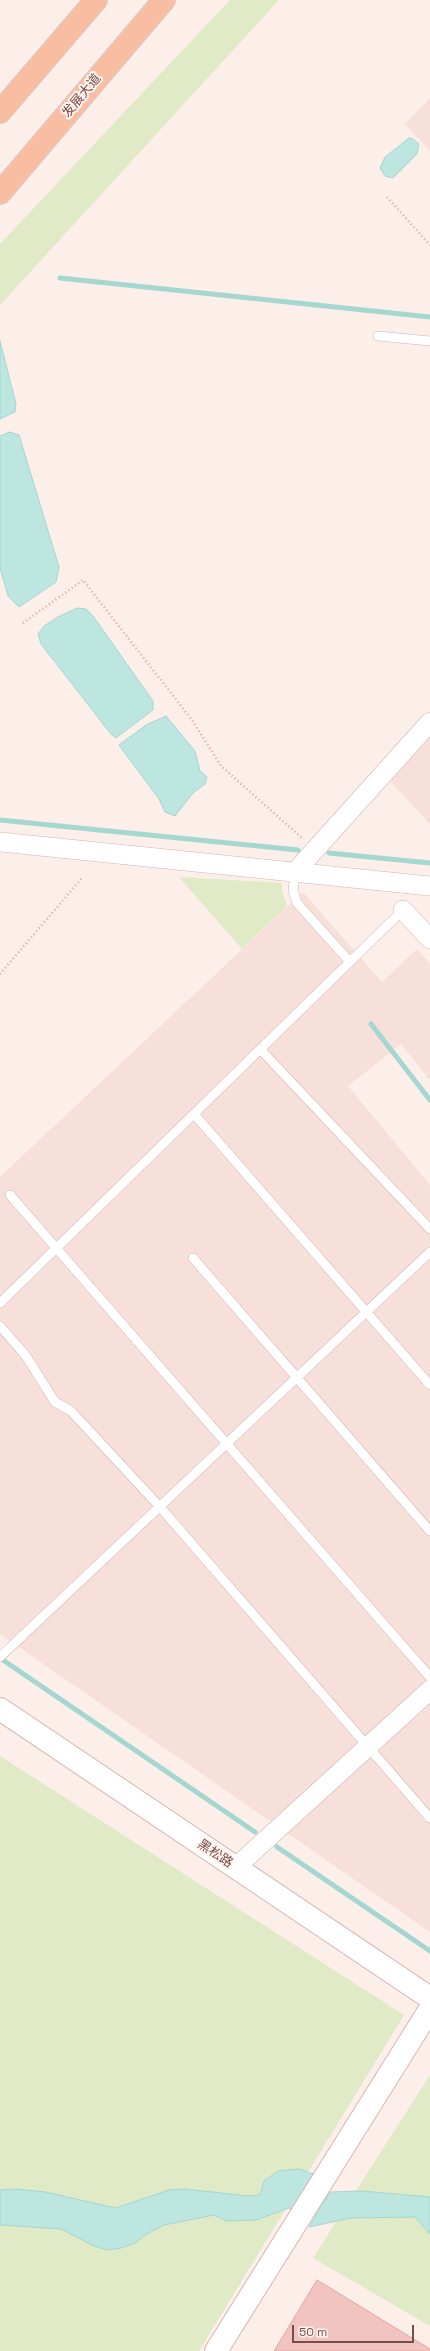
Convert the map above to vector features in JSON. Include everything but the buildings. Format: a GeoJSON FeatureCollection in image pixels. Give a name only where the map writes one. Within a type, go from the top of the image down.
{"type":"FeatureCollection","features":[{"type":"Feature","properties":{"kind":"main road"},"geometry":{"type":"LineString","coordinates":[[0,112],[96,0]]}},
{"type":"Feature","properties":{"kind":"main road","name":"发展大道"},"geometry":{"type":"LineString","coordinates":[[0,193],[164,0]]}},
{"type":"Feature","properties":{"kind":"street"},"geometry":{"type":"LineString","coordinates":[[295,872],[430,722]]}},
{"type":"Feature","properties":{"kind":"street"},"geometry":{"type":"LineString","coordinates":[[0,842],[430,886]]}},
{"type":"Feature","properties":{"kind":"street"},"geometry":{"type":"LineString","coordinates":[[403,910],[430,940]]}},
{"type":"Feature","properties":{"kind":"street"},"geometry":{"type":"LineString","coordinates":[[235,1868],[430,1690]]}},
{"type":"Feature","properties":{"kind":"street","name":"黑松路"},"geometry":{"type":"LineString","coordinates":[[0,1709],[430,1998]]}},
{"type":"Feature","properties":{"kind":"street"},"geometry":{"type":"LineString","coordinates":[[216,2351],[430,2009]]}},
{"type":"Feature","properties":{"kind":"lane"},"geometry":{"type":"LineString","coordinates":[[378,336],[430,342]]}},
{"type":"Feature","properties":{"kind":"lane"},"geometry":{"type":"LineString","coordinates":[[295,872],[293,891],[297,903],[350,962]]}},
{"type":"Feature","properties":{"kind":"lane"},"geometry":{"type":"LineString","coordinates":[[0,1303],[403,910]]}},
{"type":"Feature","properties":{"kind":"lane"},"geometry":{"type":"LineString","coordinates":[[260,1049],[430,1230]]}},
{"type":"Feature","properties":{"kind":"lane"},"geometry":{"type":"LineString","coordinates":[[194,1114],[430,1385]]}},
{"type":"Feature","properties":{"kind":"lane"},"geometry":{"type":"LineString","coordinates":[[10,1195],[430,1677]]}},
{"type":"Feature","properties":{"kind":"lane"},"geometry":{"type":"LineString","coordinates":[[3,1654],[430,1252]]}},
{"type":"Feature","properties":{"kind":"lane"},"geometry":{"type":"LineString","coordinates":[[192,1258],[430,1532]]}},
{"type":"Feature","properties":{"kind":"lane"},"geometry":{"type":"LineString","coordinates":[[0,1326],[26,1356],[55,1402],[71,1411],[160,1506],[430,1818]]}},
{"type":"Feature","properties":{"kind":"path"},"geometry":{"type":"LineString","coordinates":[[387,197],[430,245]]}},
{"type":"Feature","properties":{"kind":"path"},"geometry":{"type":"LineString","coordinates":[[23,623],[82,580],[192,720],[221,766],[315,850]]}},
{"type":"Feature","properties":{"kind":"path"},"geometry":{"type":"LineString","coordinates":[[0,974],[82,878]]}},
{"type":"Feature","properties":{"kind":"shaded area"},"geometry":{"type":"Polygon","coordinates":[[[430,98],[430,151],[405,124],[430,98]]]}},
{"type":"Feature","properties":{"kind":"shaded area"},"geometry":{"type":"Polygon","coordinates":[[[430,736],[430,824],[389,780],[430,736]]]}},
{"type":"Feature","properties":{"kind":"shaded area"},"geometry":{"type":"Polygon","coordinates":[[[303,892],[382,982],[417,949],[430,964],[430,1080],[401,1044],[348,1086],[430,1185],[430,1932],[0,1634],[0,1177],[303,892]]]}},
{"type":"Feature","properties":{"kind":"green space"},"geometry":{"type":"Polygon","coordinates":[[[230,0],[279,0],[0,305],[0,244],[230,0]]]}},
{"type":"Feature","properties":{"kind":"green space"},"geometry":{"type":"Polygon","coordinates":[[[179,877],[282,883],[282,891],[287,906],[242,949],[179,877]]]}},
{"type":"Feature","properties":{"kind":"green space"},"geometry":{"type":"Polygon","coordinates":[[[0,1756],[404,2015],[199,2351],[0,2351],[0,1756]]]}},
{"type":"Feature","properties":{"kind":"green space"},"geometry":{"type":"Polygon","coordinates":[[[430,2075],[430,2326],[313,2258],[430,2075]]]}},
{"type":"Feature","properties":{"kind":"water"},"geometry":{"type":"Polygon","coordinates":[[[409,138],[413,139],[419,144],[417,154],[393,178],[385,176],[380,168],[385,157],[409,138]]]}},
{"type":"Feature","properties":{"kind":"water"},"geometry":{"type":"Polygon","coordinates":[[[0,341],[16,404],[15,412],[0,419],[0,341]]]}},
{"type":"Feature","properties":{"kind":"water"},"geometry":{"type":"Polygon","coordinates":[[[10,432],[19,435],[59,567],[56,582],[19,607],[8,596],[0,568],[0,436],[10,432]]]}},
{"type":"Feature","properties":{"kind":"water"},"geometry":{"type":"Polygon","coordinates":[[[77,608],[86,609],[93,616],[153,701],[153,710],[116,738],[111,734],[41,644],[38,634],[44,626],[56,618],[77,608]]]}},
{"type":"Feature","properties":{"kind":"water"},"geometry":{"type":"Polygon","coordinates":[[[166,716],[195,751],[200,771],[207,777],[205,784],[193,793],[175,816],[165,812],[159,799],[119,745],[146,725],[166,716]]]}},
{"type":"Feature","properties":{"kind":"water"},"geometry":{"type":"Polygon","coordinates":[[[299,2169],[319,2176],[299,2210],[289,2208],[256,2220],[227,2221],[214,2215],[164,2225],[145,2235],[135,2243],[121,2248],[108,2250],[94,2246],[61,2229],[0,2225],[0,2190],[16,2189],[45,2192],[116,2208],[169,2190],[185,2189],[248,2196],[260,2195],[264,2181],[278,2171],[299,2169]]]}},
{"type":"Feature","properties":{"kind":"water"},"geometry":{"type":"Polygon","coordinates":[[[362,2191],[430,2197],[430,2234],[415,2217],[351,2218],[309,2227],[330,2192],[362,2191]]]}},
{"type":"Feature","properties":{"kind":"waterway"},"geometry":{"type":"LineString","coordinates":[[60,278],[430,317]]}},
{"type":"Feature","properties":{"kind":"waterway"},"geometry":{"type":"LineString","coordinates":[[0,820],[298,850]]}},
{"type":"Feature","properties":{"kind":"waterway"},"geometry":{"type":"LineString","coordinates":[[329,853],[430,863]]}},
{"type":"Feature","properties":{"kind":"waterway"},"geometry":{"type":"LineString","coordinates":[[371,1024],[430,1100]]}},
{"type":"Feature","properties":{"kind":"waterway"},"geometry":{"type":"LineString","coordinates":[[0,1658],[255,1832]]}},
{"type":"Feature","properties":{"kind":"waterway"},"geometry":{"type":"LineString","coordinates":[[277,1847],[430,1951]]}}]}
